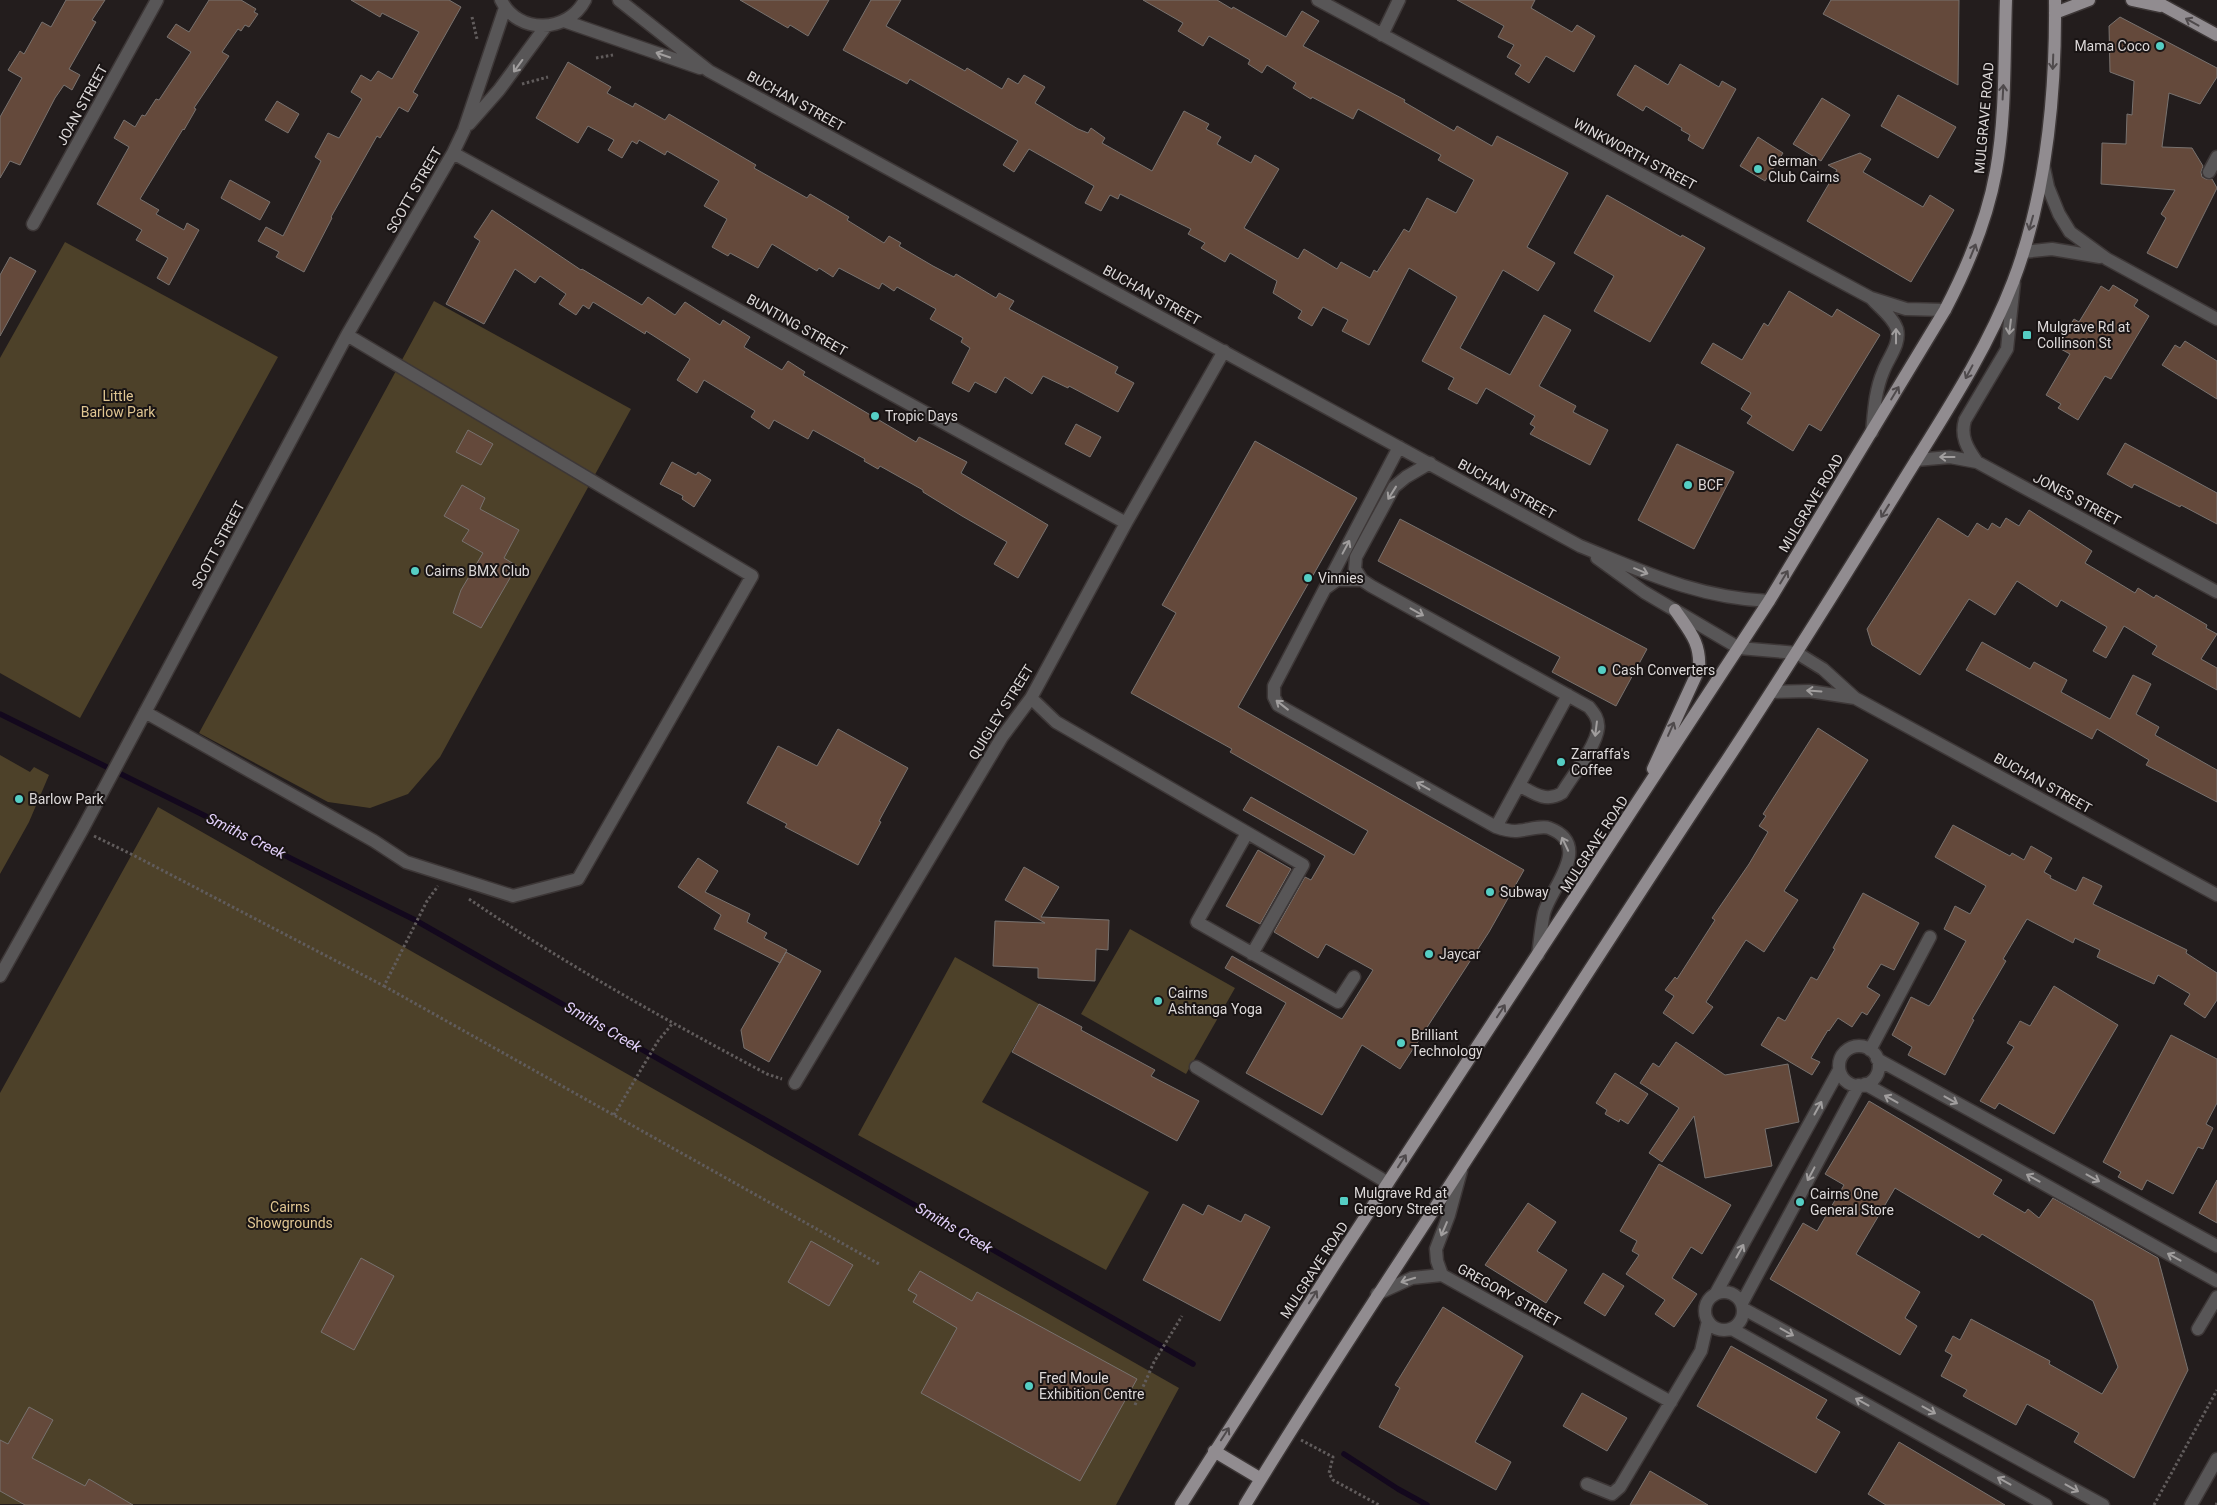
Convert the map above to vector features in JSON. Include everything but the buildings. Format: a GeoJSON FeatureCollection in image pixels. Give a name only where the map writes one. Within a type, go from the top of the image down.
{"type":"FeatureCollection","features":[{"type":"Feature","properties":{"kind":"main road","name":"MULGRAVE ROAD"},"geometry":{"type":"LineString","coordinates":[[1181,1505],[1388,1183],[1739,648],[1945,310],[1963,276],[1978,238],[1988,207],[1996,171],[2001,126],[2006,0]]}},
{"type":"Feature","properties":{"kind":"main road"},"geometry":{"type":"LineString","coordinates":[[1245,1505],[1377,1294],[1797,653],[1964,382],[2001,311],[2014,279],[2023,252],[2044,168],[2051,106],[2055,0]]}},
{"type":"Feature","properties":{"kind":"main road"},"geometry":{"type":"LineString","coordinates":[[2055,13],[2089,0]]}},
{"type":"Feature","properties":{"kind":"main road"},"geometry":{"type":"LineString","coordinates":[[2132,0],[2167,8]]}},
{"type":"Feature","properties":{"kind":"main road"},"geometry":{"type":"LineString","coordinates":[[2152,0],[2217,35]]}},
{"type":"Feature","properties":{"kind":"main road"},"geometry":{"type":"LineString","coordinates":[[1637,806],[1699,669],[1700,655],[1697,642],[1675,610]]}},
{"type":"Feature","properties":{"kind":"main road"},"geometry":{"type":"LineString","coordinates":[[1214,1451],[1261,1479]]}},
{"type":"Feature","properties":{"kind":"street","name":"JOAN STREET"},"geometry":{"type":"LineString","coordinates":[[32,224],[157,0]]}},
{"type":"Feature","properties":{"kind":"street"},"geometry":{"type":"LineString","coordinates":[[503,4],[523,22],[546,26],[564,21],[578,11],[585,0]]}},
{"type":"Feature","properties":{"kind":"street","name":"BUCHAN STREET"},"geometry":{"type":"LineString","coordinates":[[619,0],[709,71]]}},
{"type":"Feature","properties":{"kind":"street","name":"WINKWORTH STREET"},"geometry":{"type":"LineString","coordinates":[[1318,0],[1871,298],[1906,309],[1945,310]]}},
{"type":"Feature","properties":{"kind":"street"},"geometry":{"type":"LineString","coordinates":[[1382,35],[1399,0]]}},
{"type":"Feature","properties":{"kind":"street","name":"SCOTT STREET"},"geometry":{"type":"LineString","coordinates":[[0,976],[82,830],[347,335],[453,152],[464,130],[503,4]]}},
{"type":"Feature","properties":{"kind":"street","name":"BUCHAN STREET"},"geometry":{"type":"LineString","coordinates":[[564,21],[709,71],[1580,546],[1644,592],[1739,648],[1797,653],[1823,669],[1855,698],[2217,895]]}},
{"type":"Feature","properties":{"kind":"street","name":"SCOTT STREET"},"geometry":{"type":"LineString","coordinates":[[464,130],[500,90],[546,26]]}},
{"type":"Feature","properties":{"kind":"street","name":"BUNTING STREET"},"geometry":{"type":"LineString","coordinates":[[453,152],[1126,523]]}},
{"type":"Feature","properties":{"kind":"street"},"geometry":{"type":"LineString","coordinates":[[2210,172],[2217,157]]}},
{"type":"Feature","properties":{"kind":"street"},"geometry":{"type":"LineString","coordinates":[[2044,168],[2048,187],[2059,214],[2070,232],[2107,259],[2217,319]]}},
{"type":"Feature","properties":{"kind":"street"},"geometry":{"type":"LineString","coordinates":[[2023,252],[2052,250],[2079,252],[2107,259]]}},
{"type":"Feature","properties":{"kind":"street"},"geometry":{"type":"LineString","coordinates":[[1977,462],[1966,445],[1962,430],[1964,420],[2007,349],[2014,279]]}},
{"type":"Feature","properties":{"kind":"street"},"geometry":{"type":"LineString","coordinates":[[1871,298],[1894,322],[1898,331],[1896,346],[1883,372],[1876,393],[1872,432]]}},
{"type":"Feature","properties":{"kind":"street"},"geometry":{"type":"LineString","coordinates":[[145,712],[374,841],[406,862],[513,896],[578,880],[752,576],[347,335]]}},
{"type":"Feature","properties":{"kind":"street","name":"QUIGLEY STREET"},"geometry":{"type":"LineString","coordinates":[[795,1083],[1002,737],[1031,698],[1126,523],[1224,351]]}},
{"type":"Feature","properties":{"kind":"street"},"geometry":{"type":"LineString","coordinates":[[1398,447],[1274,686],[1274,697],[1278,705],[1496,827],[1513,831],[1547,827],[1559,833],[1568,846],[1570,859],[1544,913],[1538,955]]}},
{"type":"Feature","properties":{"kind":"street","name":"JONES STREET"},"geometry":{"type":"LineString","coordinates":[[1916,460],[1950,457],[1977,462],[2217,592]]}},
{"type":"Feature","properties":{"kind":"street"},"geometry":{"type":"LineString","coordinates":[[1430,464],[1406,477],[1394,487],[1356,557],[1354,569],[1362,580],[1589,707],[1596,716],[1598,727],[1593,743],[1562,793],[1554,798],[1544,798],[1519,785]]}},
{"type":"Feature","properties":{"kind":"street","name":"BUCHAN STREET"},"geometry":{"type":"LineString","coordinates":[[1580,546],[1687,588],[1735,598],[1769,601]]}},
{"type":"Feature","properties":{"kind":"street"},"geometry":{"type":"LineString","coordinates":[[1324,590],[1337,580],[1362,580]]}},
{"type":"Feature","properties":{"kind":"street","name":"BUCHAN STREET"},"geometry":{"type":"LineString","coordinates":[[1772,692],[1809,690],[1855,698]]}},
{"type":"Feature","properties":{"kind":"street"},"geometry":{"type":"LineString","coordinates":[[1496,827],[1568,695]]}},
{"type":"Feature","properties":{"kind":"street"},"geometry":{"type":"LineString","coordinates":[[1031,698],[1056,722],[1303,865],[1252,954]]}},
{"type":"Feature","properties":{"kind":"street"},"geometry":{"type":"LineString","coordinates":[[1247,833],[1196,922],[1338,1002],[1354,977]]}},
{"type":"Feature","properties":{"kind":"street"},"geometry":{"type":"LineString","coordinates":[[1701,1351],[1741,1321],[1743,1306],[1862,1085],[1875,1077],[1878,1072],[1874,1054],[1930,937]]}},
{"type":"Feature","properties":{"kind":"street"},"geometry":{"type":"LineString","coordinates":[[2046,1505],[1728,1330],[1718,1330],[1708,1321],[1706,1316],[1707,1302],[1716,1294],[1839,1070],[1841,1056],[1845,1051],[1858,1046],[1874,1054],[2217,1246]]}},
{"type":"Feature","properties":{"kind":"street"},"geometry":{"type":"LineString","coordinates":[[1196,1067],[1388,1183]]}},
{"type":"Feature","properties":{"kind":"street"},"geometry":{"type":"LineString","coordinates":[[1839,1070],[1846,1081],[1862,1085],[2217,1281]]}},
{"type":"Feature","properties":{"kind":"street"},"geometry":{"type":"LineString","coordinates":[[1442,1275],[1437,1261],[1436,1249],[1449,1215],[1462,1166]]}},
{"type":"Feature","properties":{"kind":"street","name":"GREGORY STREET"},"geometry":{"type":"LineString","coordinates":[[1377,1294],[1412,1278],[1442,1275],[1672,1402]]}},
{"type":"Feature","properties":{"kind":"street"},"geometry":{"type":"LineString","coordinates":[[1716,1294],[1722,1292],[1734,1294],[1743,1306],[2103,1505]]}},
{"type":"Feature","properties":{"kind":"street"},"geometry":{"type":"LineString","coordinates":[[2198,1329],[2217,1297]]}},
{"type":"Feature","properties":{"kind":"street"},"geometry":{"type":"LineString","coordinates":[[1587,1484],[1608,1494],[1616,1492],[1701,1351],[1708,1321]]}},
{"type":"Feature","properties":{"kind":"street"},"geometry":{"type":"LineString","coordinates":[[2192,1505],[2217,1458]]}},
{"type":"Feature","properties":{"kind":"path"},"geometry":{"type":"LineString","coordinates":[[82,830],[384,986],[879,1264]]}},
{"type":"Feature","properties":{"kind":"path"},"geometry":{"type":"LineString","coordinates":[[384,986],[427,901],[442,881]]}},
{"type":"Feature","properties":{"kind":"path"},"geometry":{"type":"LineString","coordinates":[[466,897],[538,946],[672,1024],[767,1074],[795,1083]]}},
{"type":"Feature","properties":{"kind":"path"},"geometry":{"type":"LineString","coordinates":[[614,1115],[658,1041],[672,1024]]}},
{"type":"Feature","properties":{"kind":"path"},"geometry":{"type":"LineString","coordinates":[[1135,1406],[1154,1362],[1182,1316]]}},
{"type":"Feature","properties":{"kind":"path"},"geometry":{"type":"LineString","coordinates":[[2154,1505],[2217,1390]]}},
{"type":"Feature","properties":{"kind":"path"},"geometry":{"type":"LineString","coordinates":[[1290,1433],[1333,1457],[1329,1473],[1333,1480],[1379,1505]]}},
{"type":"Feature","properties":{"kind":"green space","name":"Little Barlow Park"},"geometry":{"type":"Polygon","coordinates":[[[65,242],[278,357],[80,718],[0,673],[0,358],[65,242]]]}},
{"type":"Feature","properties":{"kind":"green space","name":"Cairns BMX Club"},"geometry":{"type":"Polygon","coordinates":[[[434,301],[631,409],[440,757],[408,794],[370,808],[328,802],[199,733],[434,301]]]}},
{"type":"Feature","properties":{"kind":"green space","name":"Barlow Park"},"geometry":{"type":"Polygon","coordinates":[[[0,755],[30,772],[34,767],[49,775],[29,822],[0,874],[0,755]]]}},
{"type":"Feature","properties":{"kind":"green space","name":"Cairns Showgrounds"},"geometry":{"type":"Polygon","coordinates":[[[158,807],[1179,1388],[1116,1505],[0,1504],[0,1093],[158,807]]]}},
{"type":"Feature","properties":{"kind":"green space","name":"Cairns Ashtanga Yoga"},"geometry":{"type":"Polygon","coordinates":[[[1130,929],[1235,988],[1186,1074],[1081,1014],[1130,929]]]}},
{"type":"Feature","properties":{"kind":"green space"},"geometry":{"type":"Polygon","coordinates":[[[955,957],[1039,1004],[982,1102],[1149,1192],[1106,1270],[858,1135],[955,957]]]}},
{"type":"Feature","properties":{"kind":"waterway","name":"Smiths Creek"},"geometry":{"type":"LineString","coordinates":[[0,714],[415,920],[1193,1364]]}},
{"type":"Feature","properties":{"kind":"waterway","name":"Smiths Creek"},"geometry":{"type":"LineString","coordinates":[[1344,1454],[1398,1489],[1427,1505]]}},
{"type":"Feature","properties":{"kind":"place","name":"Mama Coco"},"geometry":{"type":"Point","coordinates":[2160,46]}},
{"type":"Feature","properties":{"kind":"place","name":"German Club Cairns"},"geometry":{"type":"Point","coordinates":[1758,169]}},
{"type":"Feature","properties":{"kind":"place","name":"Mulgrave Rd at Collinson St"},"geometry":{"type":"Point","coordinates":[2027,335]}},
{"type":"Feature","properties":{"kind":"place","name":"Tropic Days"},"geometry":{"type":"Point","coordinates":[875,416]}},
{"type":"Feature","properties":{"kind":"place","name":"BCF"},"geometry":{"type":"Point","coordinates":[1688,485]}},
{"type":"Feature","properties":{"kind":"place","name":"Cairns BMX Club"},"geometry":{"type":"Point","coordinates":[415,571]}},
{"type":"Feature","properties":{"kind":"place","name":"Vinnies"},"geometry":{"type":"Point","coordinates":[1308,578]}},
{"type":"Feature","properties":{"kind":"place","name":"Cash Converters"},"geometry":{"type":"Point","coordinates":[1602,670]}},
{"type":"Feature","properties":{"kind":"place","name":"Zarraffa's Coffee"},"geometry":{"type":"Point","coordinates":[1561,762]}},
{"type":"Feature","properties":{"kind":"place","name":"Barlow Park"},"geometry":{"type":"Point","coordinates":[19,799]}},
{"type":"Feature","properties":{"kind":"place","name":"Subway"},"geometry":{"type":"Point","coordinates":[1490,892]}},
{"type":"Feature","properties":{"kind":"place","name":"Jaycar"},"geometry":{"type":"Point","coordinates":[1429,954]}},
{"type":"Feature","properties":{"kind":"place","name":"Cairns Ashtanga Yoga"},"geometry":{"type":"Point","coordinates":[1158,1001]}},
{"type":"Feature","properties":{"kind":"place","name":"Brilliant Technology"},"geometry":{"type":"Point","coordinates":[1401,1043]}},
{"type":"Feature","properties":{"kind":"place","name":"Mulgrave Rd at Gregory Street"},"geometry":{"type":"Point","coordinates":[1344,1201]}},
{"type":"Feature","properties":{"kind":"place","name":"Cairns One General Store"},"geometry":{"type":"Point","coordinates":[1800,1202]}},
{"type":"Feature","properties":{"kind":"place","name":"Fred Moule Exhibition Centre"},"geometry":{"type":"Point","coordinates":[1029,1386]}}]}
